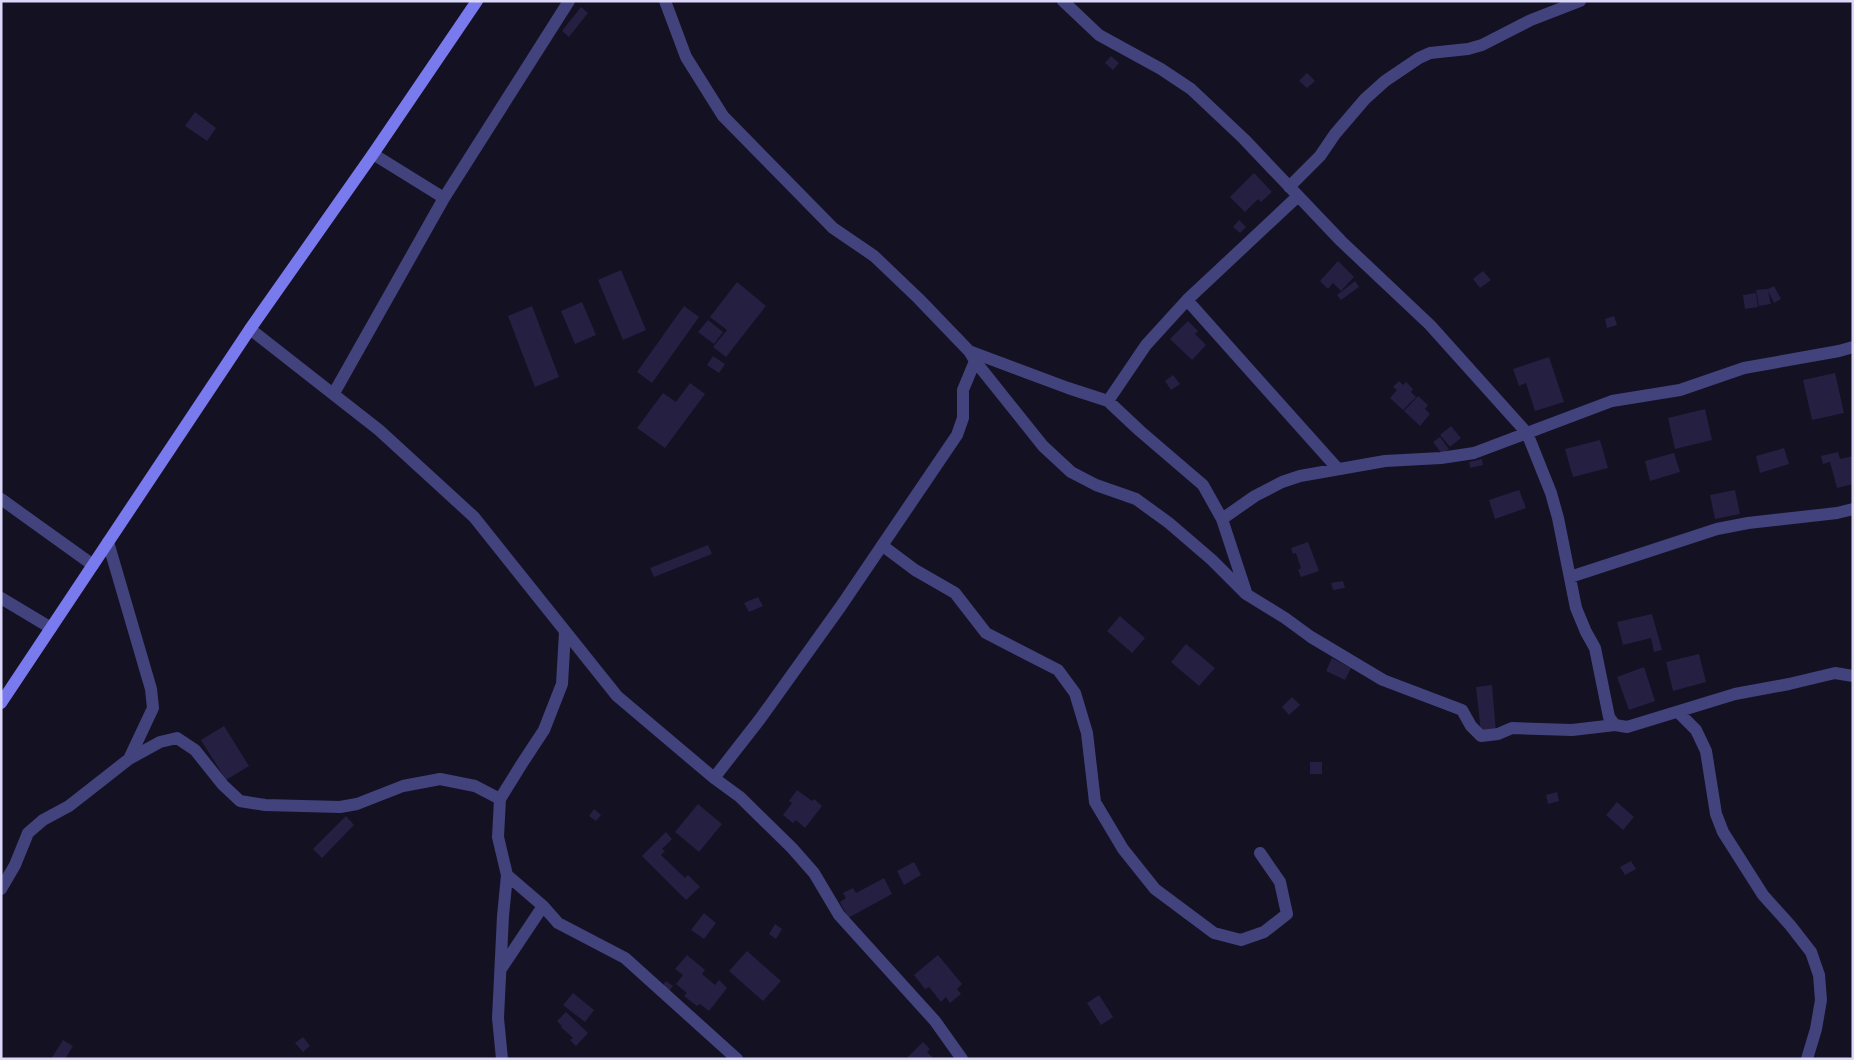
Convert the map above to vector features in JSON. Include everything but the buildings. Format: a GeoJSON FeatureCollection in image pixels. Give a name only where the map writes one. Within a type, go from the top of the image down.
{"type":"FeatureCollection","features":[{"type":"Feature","properties":{"kind":"main road"},"geometry":{"type":"LineString","coordinates":[[1,703],[250,329],[374,154],[477,1]]}},
{"type":"Feature","properties":{"kind":"street"},"geometry":{"type":"LineString","coordinates":[[334,394],[444,198],[569,1]]}},
{"type":"Feature","properties":{"kind":"street"},"geometry":{"type":"LineString","coordinates":[[665,1],[686,57],[723,116],[834,228],[874,256],[972,356],[1043,446],[1071,472],[1096,485],[1136,499],[1169,523],[1212,560],[1246,594],[1286,618],[1311,637],[1383,680],[1462,710],[1471,726],[1481,736],[1498,734],[1512,728],[1572,730],[1615,725],[1627,727],[1735,694],[1825,675],[1850,674]]}},
{"type":"Feature","properties":{"kind":"street"},"geometry":{"type":"LineString","coordinates":[[1063,1],[1099,35],[1161,69],[1191,89],[1244,139],[1341,241],[1430,326],[1527,433],[1551,493],[1558,518],[1576,608],[1595,648],[1609,716],[1615,725]]}},
{"type":"Feature","properties":{"kind":"street"},"geometry":{"type":"LineString","coordinates":[[1108,401],[1146,345],[1293,191],[1335,134],[1365,99],[1385,81],[1419,58],[1430,54],[1468,49],[1482,45],[1531,20],[1580,1]]}},
{"type":"Feature","properties":{"kind":"street"},"geometry":{"type":"LineString","coordinates":[[374,154],[444,198]]}},
{"type":"Feature","properties":{"kind":"street"},"geometry":{"type":"LineString","coordinates":[[1188,300],[1338,469]]}},
{"type":"Feature","properties":{"kind":"street"},"geometry":{"type":"LineString","coordinates":[[250,329],[379,430],[474,517],[617,696],[714,778],[740,797],[792,848],[814,873],[839,915],[935,1021],[962,1059]]}},
{"type":"Feature","properties":{"kind":"street"},"geometry":{"type":"LineString","coordinates":[[1222,519],[1255,496],[1282,482],[1300,476],[1385,461],[1441,458],[1474,453],[1612,401],[1680,390],[1744,368],[1853,348]]}},
{"type":"Feature","properties":{"kind":"street"},"geometry":{"type":"LineString","coordinates":[[972,356],[1108,401],[1140,432],[1203,484],[1222,519],[1246,594]]}},
{"type":"Feature","properties":{"kind":"street"},"geometry":{"type":"LineString","coordinates":[[714,778],[760,719],[842,606],[957,435],[963,418],[963,390],[972,356]]}},
{"type":"Feature","properties":{"kind":"street"},"geometry":{"type":"LineString","coordinates":[[1,499],[94,565]]}},
{"type":"Feature","properties":{"kind":"street"},"geometry":{"type":"LineString","coordinates":[[1570,577],[1717,529],[1748,523],[1836,513],[1853,508]]}},
{"type":"Feature","properties":{"kind":"street"},"geometry":{"type":"LineString","coordinates":[[108,542],[151,689],[153,708],[129,759]]}},
{"type":"Feature","properties":{"kind":"street"},"geometry":{"type":"LineString","coordinates":[[883,546],[915,570],[955,593],[986,633],[1058,670],[1075,693],[1087,734],[1095,802],[1123,849],[1155,889],[1214,933],[1241,940],[1264,932],[1288,914],[1280,882],[1260,853]]}},
{"type":"Feature","properties":{"kind":"street"},"geometry":{"type":"LineString","coordinates":[[1,598],[52,628]]}},
{"type":"Feature","properties":{"kind":"street"},"geometry":{"type":"LineString","coordinates":[[502,1059],[498,1018],[502,916],[507,875],[498,837],[500,800],[544,730],[562,684],[565,632]]}},
{"type":"Feature","properties":{"kind":"street"},"geometry":{"type":"LineString","coordinates":[[1678,712],[1696,730],[1706,751],[1716,814],[1723,832],[1762,895],[1790,925],[1811,952],[1819,975],[1821,1000],[1816,1029],[1807,1059]]}},
{"type":"Feature","properties":{"kind":"street"},"geometry":{"type":"LineString","coordinates":[[1,889],[28,833],[44,820],[68,806],[129,759],[160,742],[177,738],[194,750],[223,785],[240,801],[265,805],[340,806],[357,804],[403,786],[440,779],[475,786],[500,800]]}},
{"type":"Feature","properties":{"kind":"street"},"geometry":{"type":"LineString","coordinates":[[507,875],[543,906],[558,923],[625,958],[737,1059]]}},
{"type":"Feature","properties":{"kind":"street"},"geometry":{"type":"LineString","coordinates":[[501,969],[543,906]]}}]}
